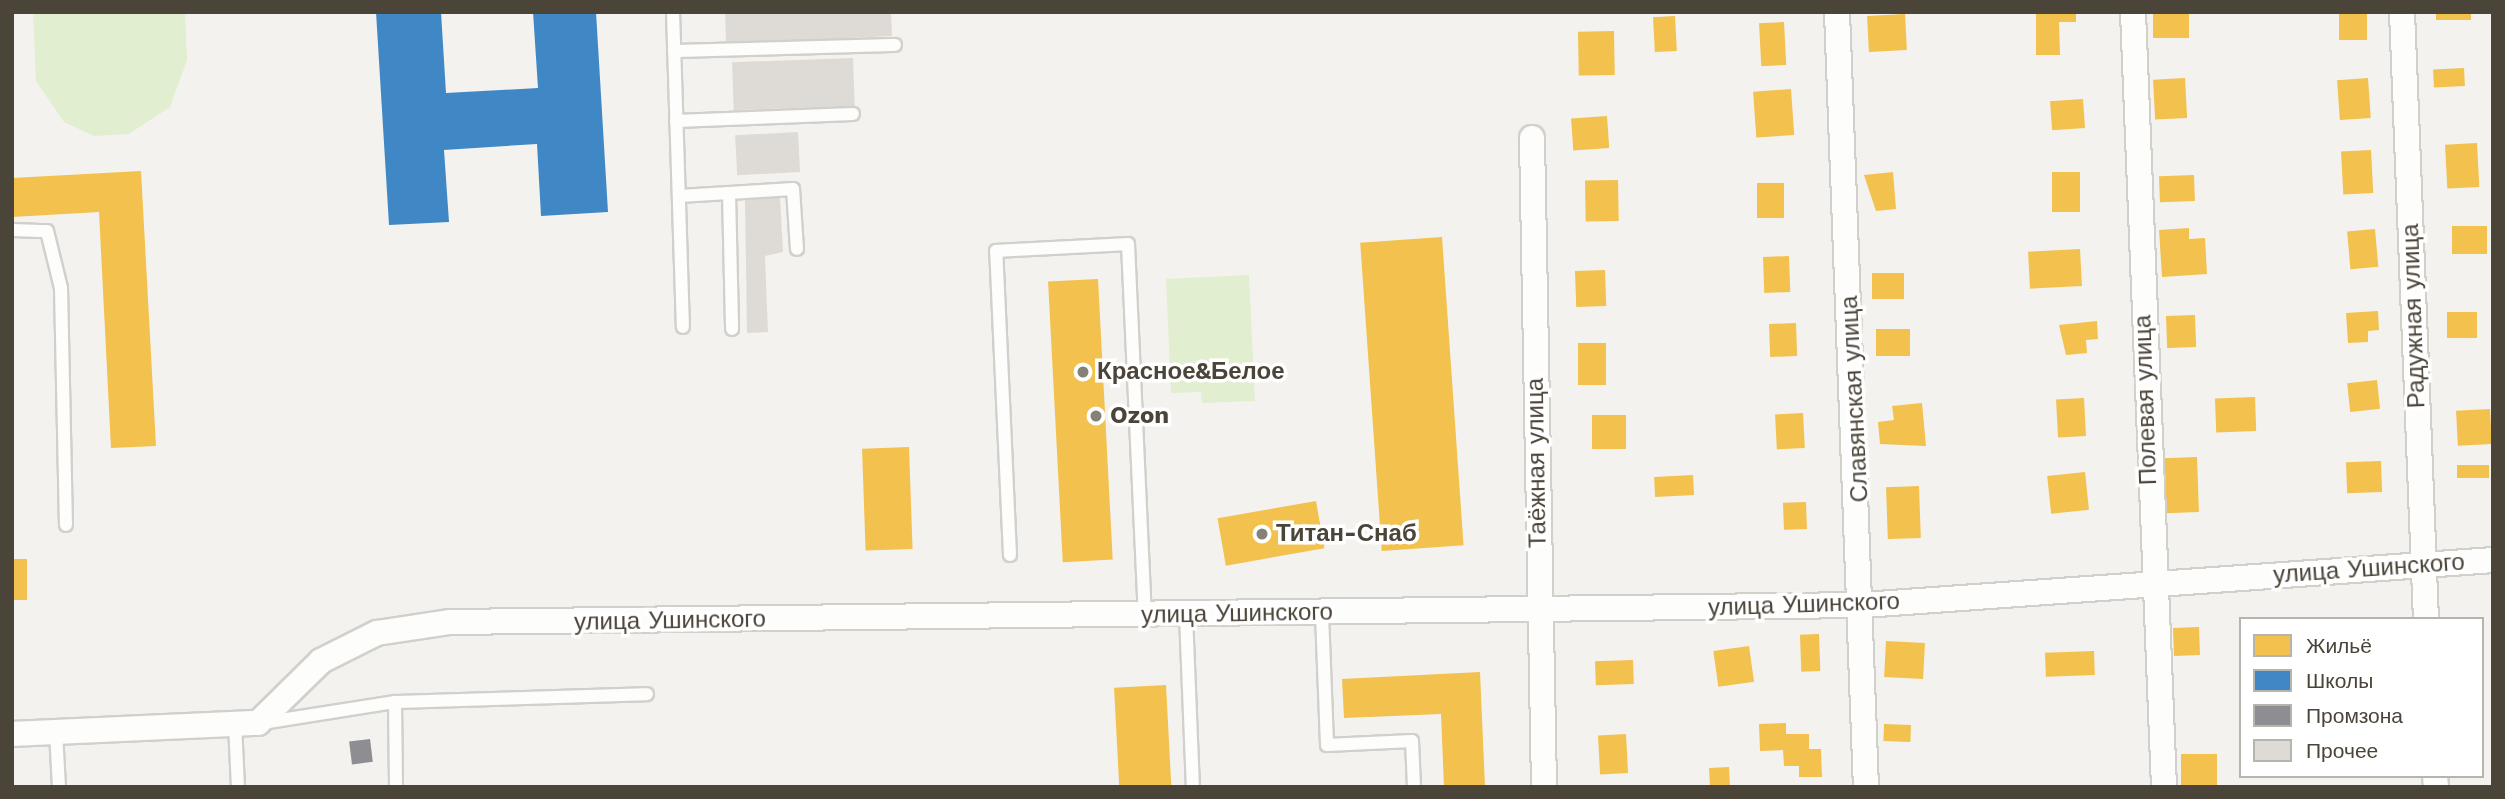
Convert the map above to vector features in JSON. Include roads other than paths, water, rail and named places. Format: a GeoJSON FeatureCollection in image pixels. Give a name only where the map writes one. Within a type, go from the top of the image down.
{"type":"FeatureCollection","features":[{"type":"Feature","properties":{"kind":"street","name":"Славянская улица"},"geometry":{"type":"LineString","coordinates":[[1837,12],[1864,605],[1866,787]]}},
{"type":"Feature","properties":{"kind":"street","name":"Полевая улица"},"geometry":{"type":"LineString","coordinates":[[2133,12],[2152,586],[2164,787]]}},
{"type":"Feature","properties":{"kind":"street","name":"Радужная улица"},"geometry":{"type":"LineString","coordinates":[[2402,12],[2426,617]]}},
{"type":"Feature","properties":{"kind":"street","name":"Таёжная улица"},"geometry":{"type":"LineString","coordinates":[[1532,138],[1544,787]]}},
{"type":"Feature","properties":{"kind":"street","name":"улица Ушинского"},"geometry":{"type":"LineString","coordinates":[[247,724],[321,661],[377,633],[450,622],[1322,614],[1864,605],[2152,586],[2423,562],[2493,560]]}},
{"type":"Feature","properties":{"kind":"street"},"geometry":{"type":"LineString","coordinates":[[12,734],[247,724]]}},
{"type":"Feature","properties":{"kind":"lane"},"geometry":{"type":"LineString","coordinates":[[673,12],[683,327]]}},
{"type":"Feature","properties":{"kind":"lane"},"geometry":{"type":"LineString","coordinates":[[674,51],[895,45]]}},
{"type":"Feature","properties":{"kind":"lane"},"geometry":{"type":"LineString","coordinates":[[676,121],[853,114]]}},
{"type":"Feature","properties":{"kind":"lane"},"geometry":{"type":"LineString","coordinates":[[679,196],[793,189],[797,249]]}},
{"type":"Feature","properties":{"kind":"lane"},"geometry":{"type":"LineString","coordinates":[[729,193],[732,329]]}},
{"type":"Feature","properties":{"kind":"lane"},"geometry":{"type":"LineString","coordinates":[[12,230],[47,231],[61,288],[66,526]]}},
{"type":"Feature","properties":{"kind":"lane"},"geometry":{"type":"LineString","coordinates":[[1010,555],[996,251],[1128,244],[1145,615]]}},
{"type":"Feature","properties":{"kind":"lane"},"geometry":{"type":"LineString","coordinates":[[1322,614],[1328,745],[1412,741],[1414,787]]}},
{"type":"Feature","properties":{"kind":"lane"},"geometry":{"type":"LineString","coordinates":[[1186,615],[1193,787]]}},
{"type":"Feature","properties":{"kind":"lane"},"geometry":{"type":"LineString","coordinates":[[238,787],[247,724],[395,702],[648,694]]}},
{"type":"Feature","properties":{"kind":"lane"},"geometry":{"type":"LineString","coordinates":[[395,702],[396,787]]}},
{"type":"Feature","properties":{"kind":"lane"},"geometry":{"type":"LineString","coordinates":[[56,732],[59,787]]}},
{"type":"Feature","properties":{"kind":"place","name":"Красное&Белое"},"geometry":{"type":"Point","coordinates":[1083,372]}},
{"type":"Feature","properties":{"kind":"place","name":"Ozon"},"geometry":{"type":"Point","coordinates":[1096,416]}},
{"type":"Feature","properties":{"kind":"place","name":"Титан-Снаб"},"geometry":{"type":"Point","coordinates":[1262,534]}}]}
